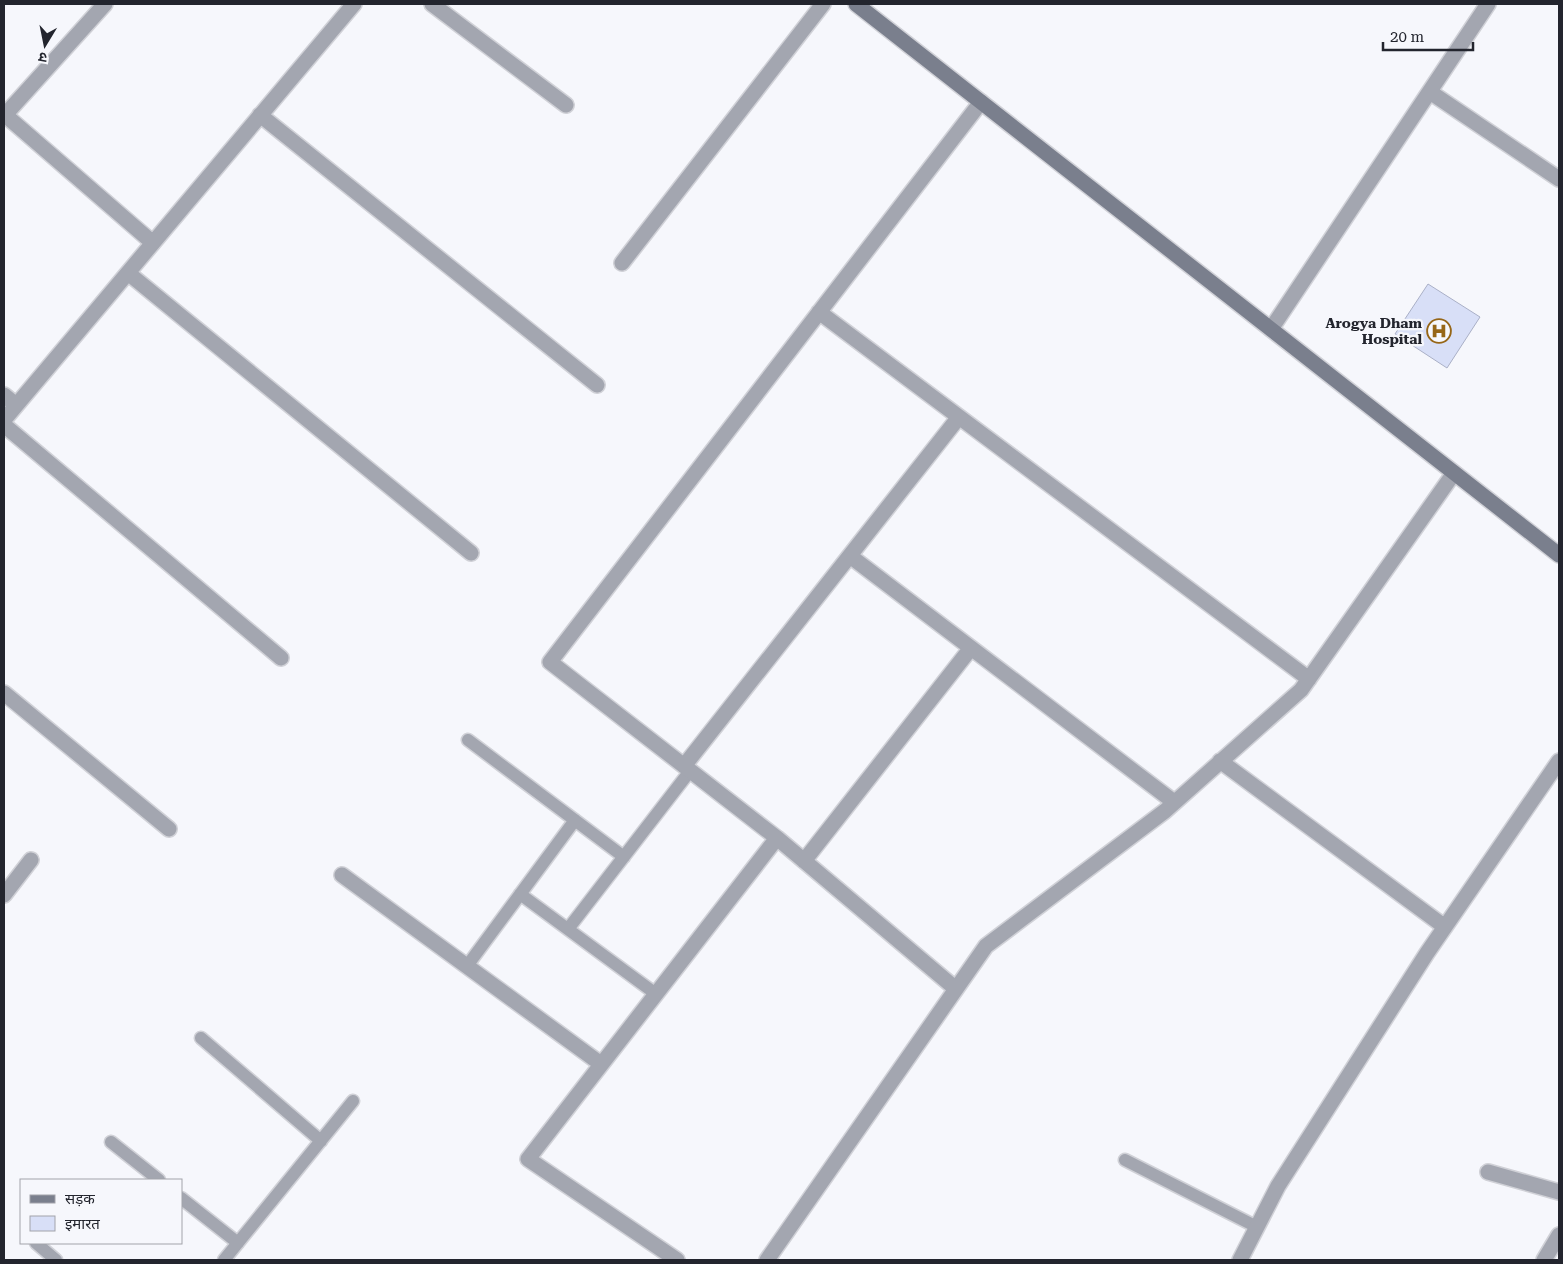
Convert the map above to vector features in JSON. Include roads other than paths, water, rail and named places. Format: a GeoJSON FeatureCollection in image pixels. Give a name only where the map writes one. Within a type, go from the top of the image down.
{"type":"FeatureCollection","features":[{"type":"Feature","properties":{"kind":"street"},"geometry":{"type":"LineString","coordinates":[[104,4],[4,115],[153,243]]}},
{"type":"Feature","properties":{"kind":"street"},"geometry":{"type":"LineString","coordinates":[[4,420],[354,4]]}},
{"type":"Feature","properties":{"kind":"street"},"geometry":{"type":"LineString","coordinates":[[432,4],[566,105]]}},
{"type":"Feature","properties":{"kind":"street"},"geometry":{"type":"LineString","coordinates":[[622,263],[823,4]]}},
{"type":"Feature","properties":{"kind":"street"},"geometry":{"type":"LineString","coordinates":[[856,4],[1559,556]]}},
{"type":"Feature","properties":{"kind":"street"},"geometry":{"type":"LineString","coordinates":[[1271,329],[1488,4]]}},
{"type":"Feature","properties":{"kind":"street"},"geometry":{"type":"LineString","coordinates":[[1430,92],[1559,178]]}},
{"type":"Feature","properties":{"kind":"street"},"geometry":{"type":"LineString","coordinates":[[956,989],[778,838],[550,662],[981,102]]}},
{"type":"Feature","properties":{"kind":"street"},"geometry":{"type":"LineString","coordinates":[[260,116],[597,385]]}},
{"type":"Feature","properties":{"kind":"street"},"geometry":{"type":"LineString","coordinates":[[128,273],[470,553]]}},
{"type":"Feature","properties":{"kind":"street"},"geometry":{"type":"LineString","coordinates":[[819,312],[1309,680]]}},
{"type":"Feature","properties":{"kind":"street"},"geometry":{"type":"LineString","coordinates":[[4,395],[16,405]]}},
{"type":"Feature","properties":{"kind":"street"},"geometry":{"type":"LineString","coordinates":[[687,768],[959,417]]}},
{"type":"Feature","properties":{"kind":"street"},"geometry":{"type":"LineString","coordinates":[[4,425],[281,658]]}},
{"type":"Feature","properties":{"kind":"street"},"geometry":{"type":"LineString","coordinates":[[767,1260],[986,946],[1174,802],[1301,690],[1454,473]]}},
{"type":"Feature","properties":{"kind":"street"},"geometry":{"type":"LineString","coordinates":[[850,556],[1174,802]]}},
{"type":"Feature","properties":{"kind":"street"},"geometry":{"type":"LineString","coordinates":[[804,861],[971,648]]}},
{"type":"Feature","properties":{"kind":"street"},"geometry":{"type":"LineString","coordinates":[[4,693],[169,829]]}},
{"type":"Feature","properties":{"kind":"street"},"geometry":{"type":"LineString","coordinates":[[1220,761],[1445,927]]}},
{"type":"Feature","properties":{"kind":"street"},"geometry":{"type":"LineString","coordinates":[[1240,1260],[1278,1186],[1445,927],[1559,761]]}},
{"type":"Feature","properties":{"kind":"street"},"geometry":{"type":"LineString","coordinates":[[677,1260],[528,1159],[778,838]]}},
{"type":"Feature","properties":{"kind":"street"},"geometry":{"type":"LineString","coordinates":[[4,895],[32,860]]}},
{"type":"Feature","properties":{"kind":"street"},"geometry":{"type":"LineString","coordinates":[[342,875],[601,1064]]}},
{"type":"Feature","properties":{"kind":"street"},"geometry":{"type":"LineString","coordinates":[[1488,1172],[1559,1192]]}},
{"type":"Feature","properties":{"kind":"street"},"geometry":{"type":"LineString","coordinates":[[1544,1260],[1559,1235]]}},
{"type":"Feature","properties":{"kind":"lane"},"geometry":{"type":"LineString","coordinates":[[468,740],[624,856]]}},
{"type":"Feature","properties":{"kind":"lane"},"geometry":{"type":"LineString","coordinates":[[568,929],[624,856],[687,768]]}},
{"type":"Feature","properties":{"kind":"lane"},"geometry":{"type":"LineString","coordinates":[[467,966],[575,820]]}},
{"type":"Feature","properties":{"kind":"lane"},"geometry":{"type":"LineString","coordinates":[[520,894],[656,994]]}},
{"type":"Feature","properties":{"kind":"lane"},"geometry":{"type":"LineString","coordinates":[[201,1038],[321,1141]]}},
{"type":"Feature","properties":{"kind":"lane"},"geometry":{"type":"LineString","coordinates":[[224,1260],[353,1102]]}},
{"type":"Feature","properties":{"kind":"lane"},"geometry":{"type":"LineString","coordinates":[[111,1142],[158,1179]]}},
{"type":"Feature","properties":{"kind":"lane"},"geometry":{"type":"LineString","coordinates":[[1124,1160],[1257,1227]]}},
{"type":"Feature","properties":{"kind":"lane"},"geometry":{"type":"LineString","coordinates":[[182,1199],[238,1243]]}},
{"type":"Feature","properties":{"kind":"lane"},"geometry":{"type":"LineString","coordinates":[[37,1244],[56,1260]]}},
{"type":"Feature","properties":{"kind":"place","name":"Arogya Dham Hospital"},"geometry":{"type":"Point","coordinates":[1439,331]}}]}
